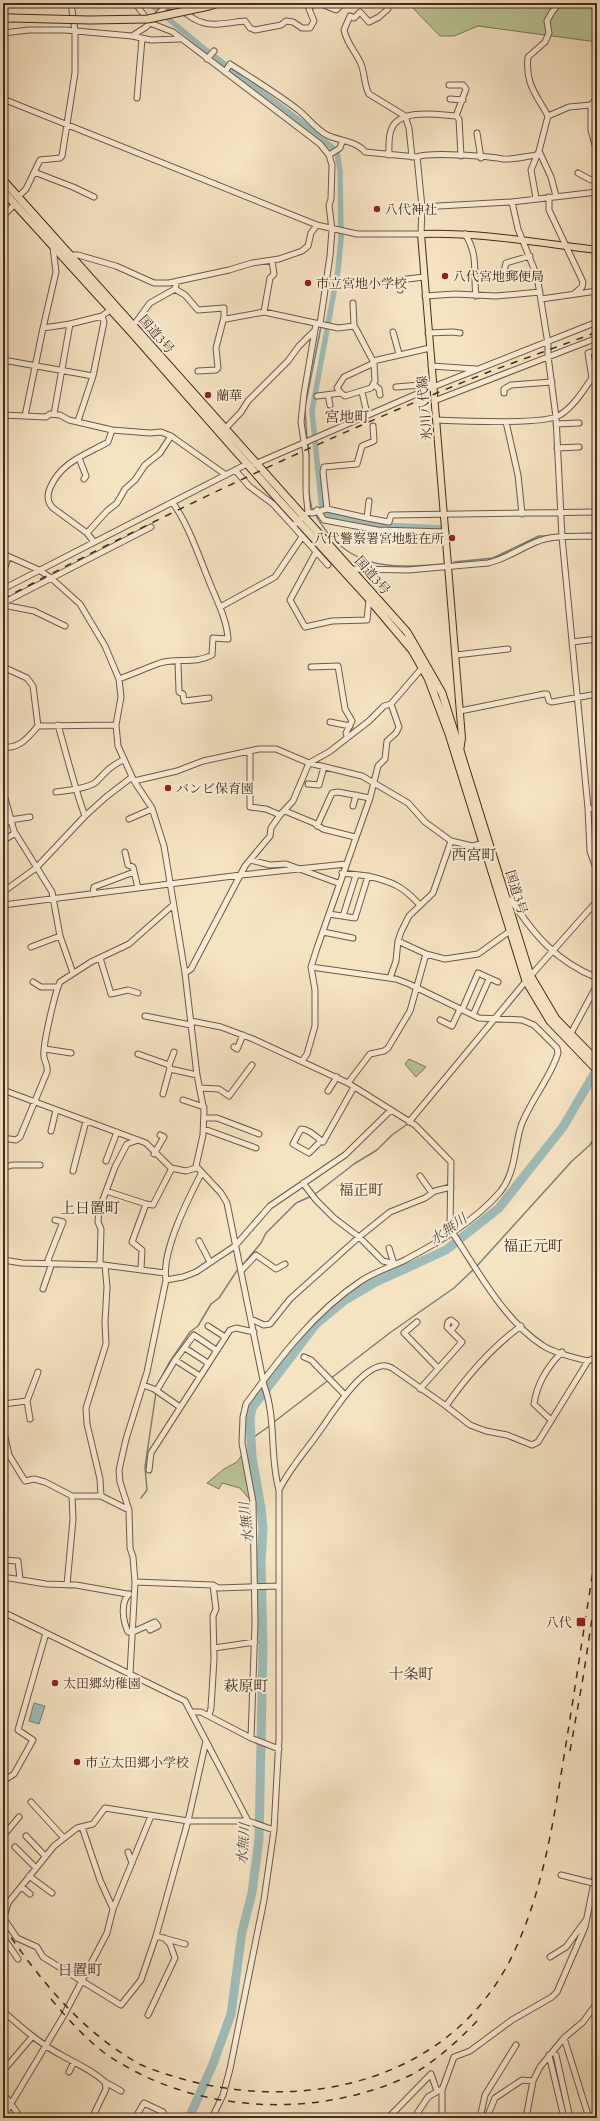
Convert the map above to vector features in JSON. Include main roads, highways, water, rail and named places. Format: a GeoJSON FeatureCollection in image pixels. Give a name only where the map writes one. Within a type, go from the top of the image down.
{"type":"FeatureCollection","features":[{"type":"Feature","properties":{"kind":"highway"},"geometry":{"type":"LineString","coordinates":[[3,18],[90,20],[148,19],[219,3]]}},
{"type":"Feature","properties":{"kind":"highway","name":"国道3号"},"geometry":{"type":"LineString","coordinates":[[3,180],[53,246],[247,464],[312,514],[370,599],[399,632],[422,668],[452,734],[510,931],[528,978],[550,1021],[597,1061]]}},
{"type":"Feature","properties":{"kind":"highway","name":"国道3号"},"geometry":{"type":"LineString","coordinates":[[3,191],[17,200],[72,255],[255,464],[312,514],[352,569],[407,632],[442,693],[452,734]]}},
{"type":"Feature","properties":{"kind":"highway","name":"国道3号"},"geometry":{"type":"LineString","coordinates":[[485,843],[507,900],[528,978]]}},
{"type":"Feature","properties":{"kind":"highway","name":"国道3号"},"geometry":{"type":"LineString","coordinates":[[570,1038],[597,1070]]}},
{"type":"Feature","properties":{"kind":"main road","name":"氷川八代線"},"geometry":{"type":"LineString","coordinates":[[458,751],[462,728],[425,296],[422,234],[465,234],[597,250]]}},
{"type":"Feature","properties":{"kind":"main road"},"geometry":{"type":"LineString","coordinates":[[452,734],[462,728]]}},
{"type":"Feature","properties":{"kind":"water"},"geometry":{"type":"Polygon","coordinates":[[[34,1703],[45,1706],[39,1724],[29,1721],[34,1703]]]}},
{"type":"Feature","properties":{"kind":"waterway"},"geometry":{"type":"LineString","coordinates":[[149,3],[206,50],[316,133],[337,152],[340,171],[341,238],[338,270],[312,411],[322,511],[325,514],[383,525],[442,528]]}},
{"type":"Feature","properties":{"kind":"waterway"},"geometry":{"type":"LineString","coordinates":[[306,402],[321,327]]}},
{"type":"Feature","properties":{"kind":"waterway"},"geometry":{"type":"LineString","coordinates":[[305,409],[307,439]]}},
{"type":"Feature","properties":{"kind":"waterway"},"geometry":{"type":"LineString","coordinates":[[308,443],[309,495],[313,511]]}},
{"type":"Feature","properties":{"kind":"waterway"},"geometry":{"type":"LineString","coordinates":[[315,514],[327,532],[340,546],[354,555],[370,562],[404,566],[443,564]]}},
{"type":"Feature","properties":{"kind":"waterway"},"geometry":{"type":"LineString","coordinates":[[570,534],[597,533]]}},
{"type":"Feature","properties":{"kind":"waterway"},"geometry":{"type":"LineString","coordinates":[[454,562],[493,558],[539,536],[549,536]]}},
{"type":"Feature","properties":{"kind":"waterway","name":"水無川"},"geometry":{"type":"LineString","coordinates":[[189,2118],[213,2064],[231,2014],[242,1932],[252,1893],[259,1839],[263,1646],[261,1561],[263,1529],[252,1457],[250,1418],[252,1408],[316,1324],[345,1300],[374,1283],[446,1250],[499,1208],[563,1127],[597,1069]]}},
{"type":"Feature","properties":{"kind":"waterway"},"geometry":{"type":"LineString","coordinates":[[241,1267],[261,1243],[266,1233],[296,1203],[314,1195],[354,1164],[377,1150],[392,1135],[409,1123]]}},
{"type":"Feature","properties":{"kind":"waterway"},"geometry":{"type":"LineString","coordinates":[[476,1267],[572,1161],[590,1145],[597,1133]]}},
{"type":"Feature","properties":{"kind":"waterway"},"geometry":{"type":"LineString","coordinates":[[156,1387],[169,1363],[190,1332],[198,1326],[211,1304],[219,1298],[238,1269]]}},
{"type":"Feature","properties":{"kind":"waterway"},"geometry":{"type":"LineString","coordinates":[[274,1422],[391,1332],[454,1288],[474,1269]]}},
{"type":"Feature","properties":{"kind":"waterway"},"geometry":{"type":"LineString","coordinates":[[141,1498],[147,1490],[145,1467],[156,1392]]}},
{"type":"Feature","properties":{"kind":"waterway"},"geometry":{"type":"LineString","coordinates":[[251,1439],[271,1425]]}},
{"type":"Feature","properties":{"kind":"railway"},"geometry":{"type":"LineString","coordinates":[[3,599],[181,508],[363,424],[486,373],[597,332]]}},
{"type":"Feature","properties":{"kind":"railway"},"geometry":{"type":"LineString","coordinates":[[3,1926],[47,1985],[63,2003],[98,2036],[139,2064],[191,2081],[246,2090],[300,2091],[353,2082],[403,2064],[448,2037],[485,1999],[515,1950],[534,1902],[547,1852],[557,1801],[597,1546]]}},
{"type":"Feature","properties":{"kind":"railway"},"geometry":{"type":"LineString","coordinates":[[570,1751],[597,1586]]}},
{"type":"Feature","properties":{"kind":"railway"},"geometry":{"type":"LineString","coordinates":[[51,1999],[75,2026],[102,2051],[137,2072],[175,2088],[214,2099],[256,2104],[297,2104],[338,2099],[378,2088],[415,2073],[424,2067],[464,2035],[478,2020]]}},
{"type":"Feature","properties":{"kind":"place","name":"八代神社"},"geometry":{"type":"Point","coordinates":[377,209]}},
{"type":"Feature","properties":{"kind":"place","name":"八代宮地郵便局"},"geometry":{"type":"Point","coordinates":[445,276]}},
{"type":"Feature","properties":{"kind":"place","name":"市立宮地小学校"},"geometry":{"type":"Point","coordinates":[308,283]}},
{"type":"Feature","properties":{"kind":"place","name":"蘭華"},"geometry":{"type":"Point","coordinates":[208,395]}},
{"type":"Feature","properties":{"kind":"place","name":"八代警察署宮地駐在所"},"geometry":{"type":"Point","coordinates":[452,538]}},
{"type":"Feature","properties":{"kind":"place","name":"バンビ保育園"},"geometry":{"type":"Point","coordinates":[168,788]}},
{"type":"Feature","properties":{"kind":"place","name":"八代"},"geometry":{"type":"Point","coordinates":[581,1622]}},
{"type":"Feature","properties":{"kind":"place","name":"太田郷幼稚園"},"geometry":{"type":"Point","coordinates":[55,1683]}},
{"type":"Feature","properties":{"kind":"place","name":"市立太田郷小学校"},"geometry":{"type":"Point","coordinates":[77,1762]}},
{"type":"Feature","properties":{"kind":"district","name":"宮地町"},"geometry":{"type":"Point","coordinates":[347,417]}},
{"type":"Feature","properties":{"kind":"district","name":"西宮町"},"geometry":{"type":"Point","coordinates":[474,855]}},
{"type":"Feature","properties":{"kind":"district","name":"福正町"},"geometry":{"type":"Point","coordinates":[361,1190]}},
{"type":"Feature","properties":{"kind":"district","name":"上日置町"},"geometry":{"type":"Point","coordinates":[90,1208]}},
{"type":"Feature","properties":{"kind":"district","name":"福正元町"},"geometry":{"type":"Point","coordinates":[533,1246]}},
{"type":"Feature","properties":{"kind":"district","name":"十条町"},"geometry":{"type":"Point","coordinates":[411,1674]}},
{"type":"Feature","properties":{"kind":"district","name":"萩原町"},"geometry":{"type":"Point","coordinates":[246,1686]}},
{"type":"Feature","properties":{"kind":"district","name":"日置町"},"geometry":{"type":"Point","coordinates":[80,1970]}}]}
